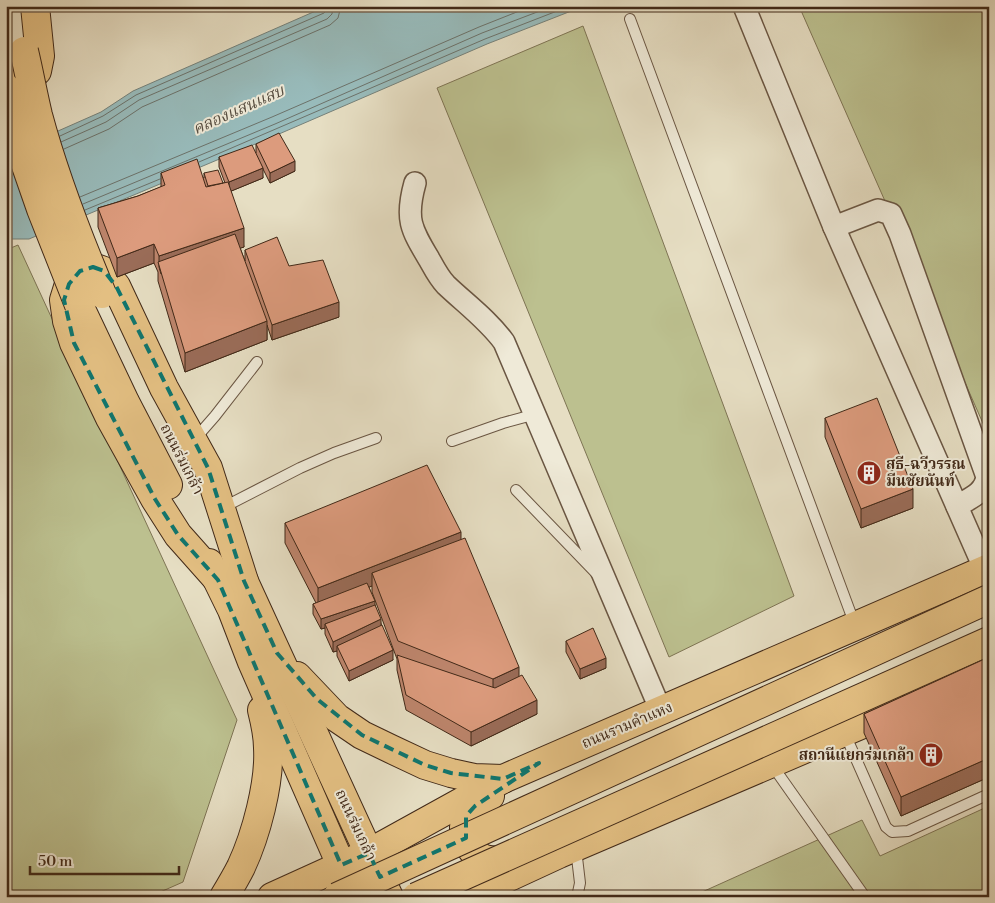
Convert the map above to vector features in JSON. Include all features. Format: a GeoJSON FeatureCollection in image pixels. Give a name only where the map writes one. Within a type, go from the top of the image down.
{"type":"FeatureCollection","features":[{"type":"Feature","properties":{"kind":"main road","name":"ถนนร่มเกล้า"},"geometry":{"type":"LineString","coordinates":[[16,6],[38,115],[83,249],[91,300],[125,402],[232,610],[265,658],[369,853],[389,897]]}},
{"type":"Feature","properties":{"kind":"main road"},"geometry":{"type":"LineString","coordinates":[[6,80],[24,78],[37,71],[40,56],[35,6]]}},
{"type":"Feature","properties":{"kind":"main road","name":"ถนนร่มเกล้า"},"geometry":{"type":"LineString","coordinates":[[6,88],[25,163],[41,209],[91,300],[141,377],[244,581],[265,658],[341,865],[355,897]]}},
{"type":"Feature","properties":{"kind":"main road"},"geometry":{"type":"LineString","coordinates":[[218,580],[178,535],[155,499],[110,418],[74,343],[67,321],[64,300],[69,284],[80,271],[93,267],[104,271],[116,286],[164,388],[208,468],[244,581]]}},
{"type":"Feature","properties":{"kind":"main road","name":"ถนนรามคำแหง"},"geometry":{"type":"LineString","coordinates":[[272,897],[369,853],[503,779],[987,569]]}},
{"type":"Feature","properties":{"kind":"main road"},"geometry":{"type":"LineString","coordinates":[[337,897],[989,599]]}},
{"type":"Feature","properties":{"kind":"main road"},"geometry":{"type":"LineString","coordinates":[[416,897],[989,640]]}},
{"type":"Feature","properties":{"kind":"main road"},"geometry":{"type":"LineString","coordinates":[[265,658],[317,699],[337,718],[362,734],[425,766],[474,778],[503,779]]}},
{"type":"Feature","properties":{"kind":"main road"},"geometry":{"type":"LineString","coordinates":[[224,897],[241,867],[252,837],[261,806],[268,768],[265,658]]}},
{"type":"Feature","properties":{"kind":"main road"},"geometry":{"type":"LineString","coordinates":[[466,897],[507,886],[567,851],[917,701]]}},
{"type":"Feature","properties":{"kind":"main road"},"geometry":{"type":"LineString","coordinates":[[539,763],[476,806],[466,816],[464,835],[471,849],[484,859],[500,861],[567,851]]}},
{"type":"Feature","properties":{"kind":"street"},"geometry":{"type":"LineString","coordinates":[[744,6],[834,227],[957,506],[987,569]]}},
{"type":"Feature","properties":{"kind":"street"},"geometry":{"type":"LineString","coordinates":[[415,183],[410,200],[409,216],[413,234],[445,284],[495,330],[504,342],[661,711]]}},
{"type":"Feature","properties":{"kind":"street"},"geometry":{"type":"LineString","coordinates":[[834,227],[878,210],[891,214],[900,234],[987,477],[986,486],[981,492],[957,506]]}},
{"type":"Feature","properties":{"kind":"lane"},"geometry":{"type":"LineString","coordinates":[[630,19],[855,626]]}},
{"type":"Feature","properties":{"kind":"lane"},"geometry":{"type":"LineString","coordinates":[[194,440],[257,362]]}},
{"type":"Feature","properties":{"kind":"lane"},"geometry":{"type":"LineString","coordinates":[[452,440],[503,422],[536,414]]}},
{"type":"Feature","properties":{"kind":"lane"},"geometry":{"type":"LineString","coordinates":[[221,509],[300,468],[376,438]]}},
{"type":"Feature","properties":{"kind":"lane"},"geometry":{"type":"LineString","coordinates":[[516,490],[607,585]]}},
{"type":"Feature","properties":{"kind":"lane"},"geometry":{"type":"LineString","coordinates":[[845,733],[886,827],[892,832],[908,830],[989,794]]}},
{"type":"Feature","properties":{"kind":"lane"},"geometry":{"type":"LineString","coordinates":[[772,764],[865,897]]}},
{"type":"Feature","properties":{"kind":"lane"},"geometry":{"type":"LineString","coordinates":[[567,851],[580,883],[577,897]]}},
{"type":"Feature","properties":{"kind":"highlighted area"},"geometry":{"type":"Polygon","coordinates":[[[93,267],[104,271],[116,286],[208,468],[244,581],[277,653],[317,699],[362,735],[425,765],[451,773],[503,779],[539,763],[475,806],[466,816],[466,838],[380,877],[369,853],[341,865],[218,580],[178,535],[155,499],[74,343],[64,300],[69,284],[80,271],[93,267]]]}},
{"type":"Feature","properties":{"kind":"green space"},"geometry":{"type":"Polygon","coordinates":[[[799,6],[989,6],[989,437],[799,6]]]}},
{"type":"Feature","properties":{"kind":"green space"},"geometry":{"type":"Polygon","coordinates":[[[583,26],[794,596],[669,657],[437,88],[583,26]]]}},
{"type":"Feature","properties":{"kind":"green space"},"geometry":{"type":"Polygon","coordinates":[[[18,245],[237,720],[183,882],[149,897],[6,897],[6,250],[18,245]]]}},
{"type":"Feature","properties":{"kind":"green space"},"geometry":{"type":"Polygon","coordinates":[[[989,806],[989,897],[691,897],[862,820],[880,856],[989,806]]]}},
{"type":"Feature","properties":{"kind":"water","name":"คลองแสนแสบ"},"geometry":{"type":"Polygon","coordinates":[[[327,6],[584,6],[487,44],[29,239],[6,239],[6,154],[101,112],[133,91],[327,6]]]}},
{"type":"Feature","properties":{"kind":"building"},"geometry":{"type":"Polygon","coordinates":[[[279,133],[295,161],[270,173],[256,144],[279,133]]]}},
{"type":"Feature","properties":{"kind":"building"},"geometry":{"type":"Polygon","coordinates":[[[252,145],[263,168],[229,182],[219,157],[252,145]]]}},
{"type":"Feature","properties":{"kind":"building"},"geometry":{"type":"Polygon","coordinates":[[[197,159],[206,187],[228,182],[244,228],[159,256],[154,244],[117,258],[98,208],[138,196],[165,185],[161,173],[197,159]]]}},
{"type":"Feature","properties":{"kind":"building"},"geometry":{"type":"Polygon","coordinates":[[[218,170],[223,183],[208,186],[204,173],[218,170]]]}},
{"type":"Feature","properties":{"kind":"building"},"geometry":{"type":"Polygon","coordinates":[[[235,234],[267,321],[185,353],[158,262],[235,234]]]}},
{"type":"Feature","properties":{"kind":"building"},"geometry":{"type":"Polygon","coordinates":[[[277,237],[289,266],[323,260],[339,302],[272,325],[245,250],[277,237]]]}},
{"type":"Feature","properties":{"kind":"building","name":"สุธี-ฉวีวรรณ มีนชัยนันท์"},"geometry":{"type":"Polygon","coordinates":[[[877,398],[913,489],[861,509],[825,418],[877,398]]]}},
{"type":"Feature","properties":{"kind":"building"},"geometry":{"type":"Polygon","coordinates":[[[427,465],[461,532],[318,588],[285,523],[427,465]]]}},
{"type":"Feature","properties":{"kind":"building"},"geometry":{"type":"Polygon","coordinates":[[[465,538],[519,667],[493,679],[398,641],[372,573],[465,538]]]}},
{"type":"Feature","properties":{"kind":"building"},"geometry":{"type":"Polygon","coordinates":[[[367,583],[375,601],[321,619],[313,604],[367,583]]]}},
{"type":"Feature","properties":{"kind":"building"},"geometry":{"type":"Polygon","coordinates":[[[375,605],[381,619],[333,642],[325,624],[375,605]]]}},
{"type":"Feature","properties":{"kind":"building"},"geometry":{"type":"Polygon","coordinates":[[[382,625],[393,650],[349,671],[337,646],[382,625]]]}},
{"type":"Feature","properties":{"kind":"building"},"geometry":{"type":"Polygon","coordinates":[[[593,628],[606,658],[580,669],[566,641],[593,628]]]}},
{"type":"Feature","properties":{"kind":"building"},"geometry":{"type":"Polygon","coordinates":[[[397,655],[495,688],[522,675],[537,700],[471,732],[406,695],[397,655]]]}},
{"type":"Feature","properties":{"kind":"building","name":"สถานีแยกร่มเกล้า"},"geometry":{"type":"Polygon","coordinates":[[[989,657],[989,758],[901,797],[864,714],[989,657]]]}},
{"type":"Feature","properties":{"kind":"place","name":"สุธี-ฉวีวรรณ มีนชัยนันท์"},"geometry":{"type":"Point","coordinates":[869,473]}},
{"type":"Feature","properties":{"kind":"place","name":"สถานีแยกร่มเกล้า"},"geometry":{"type":"Point","coordinates":[931,755]}}]}
